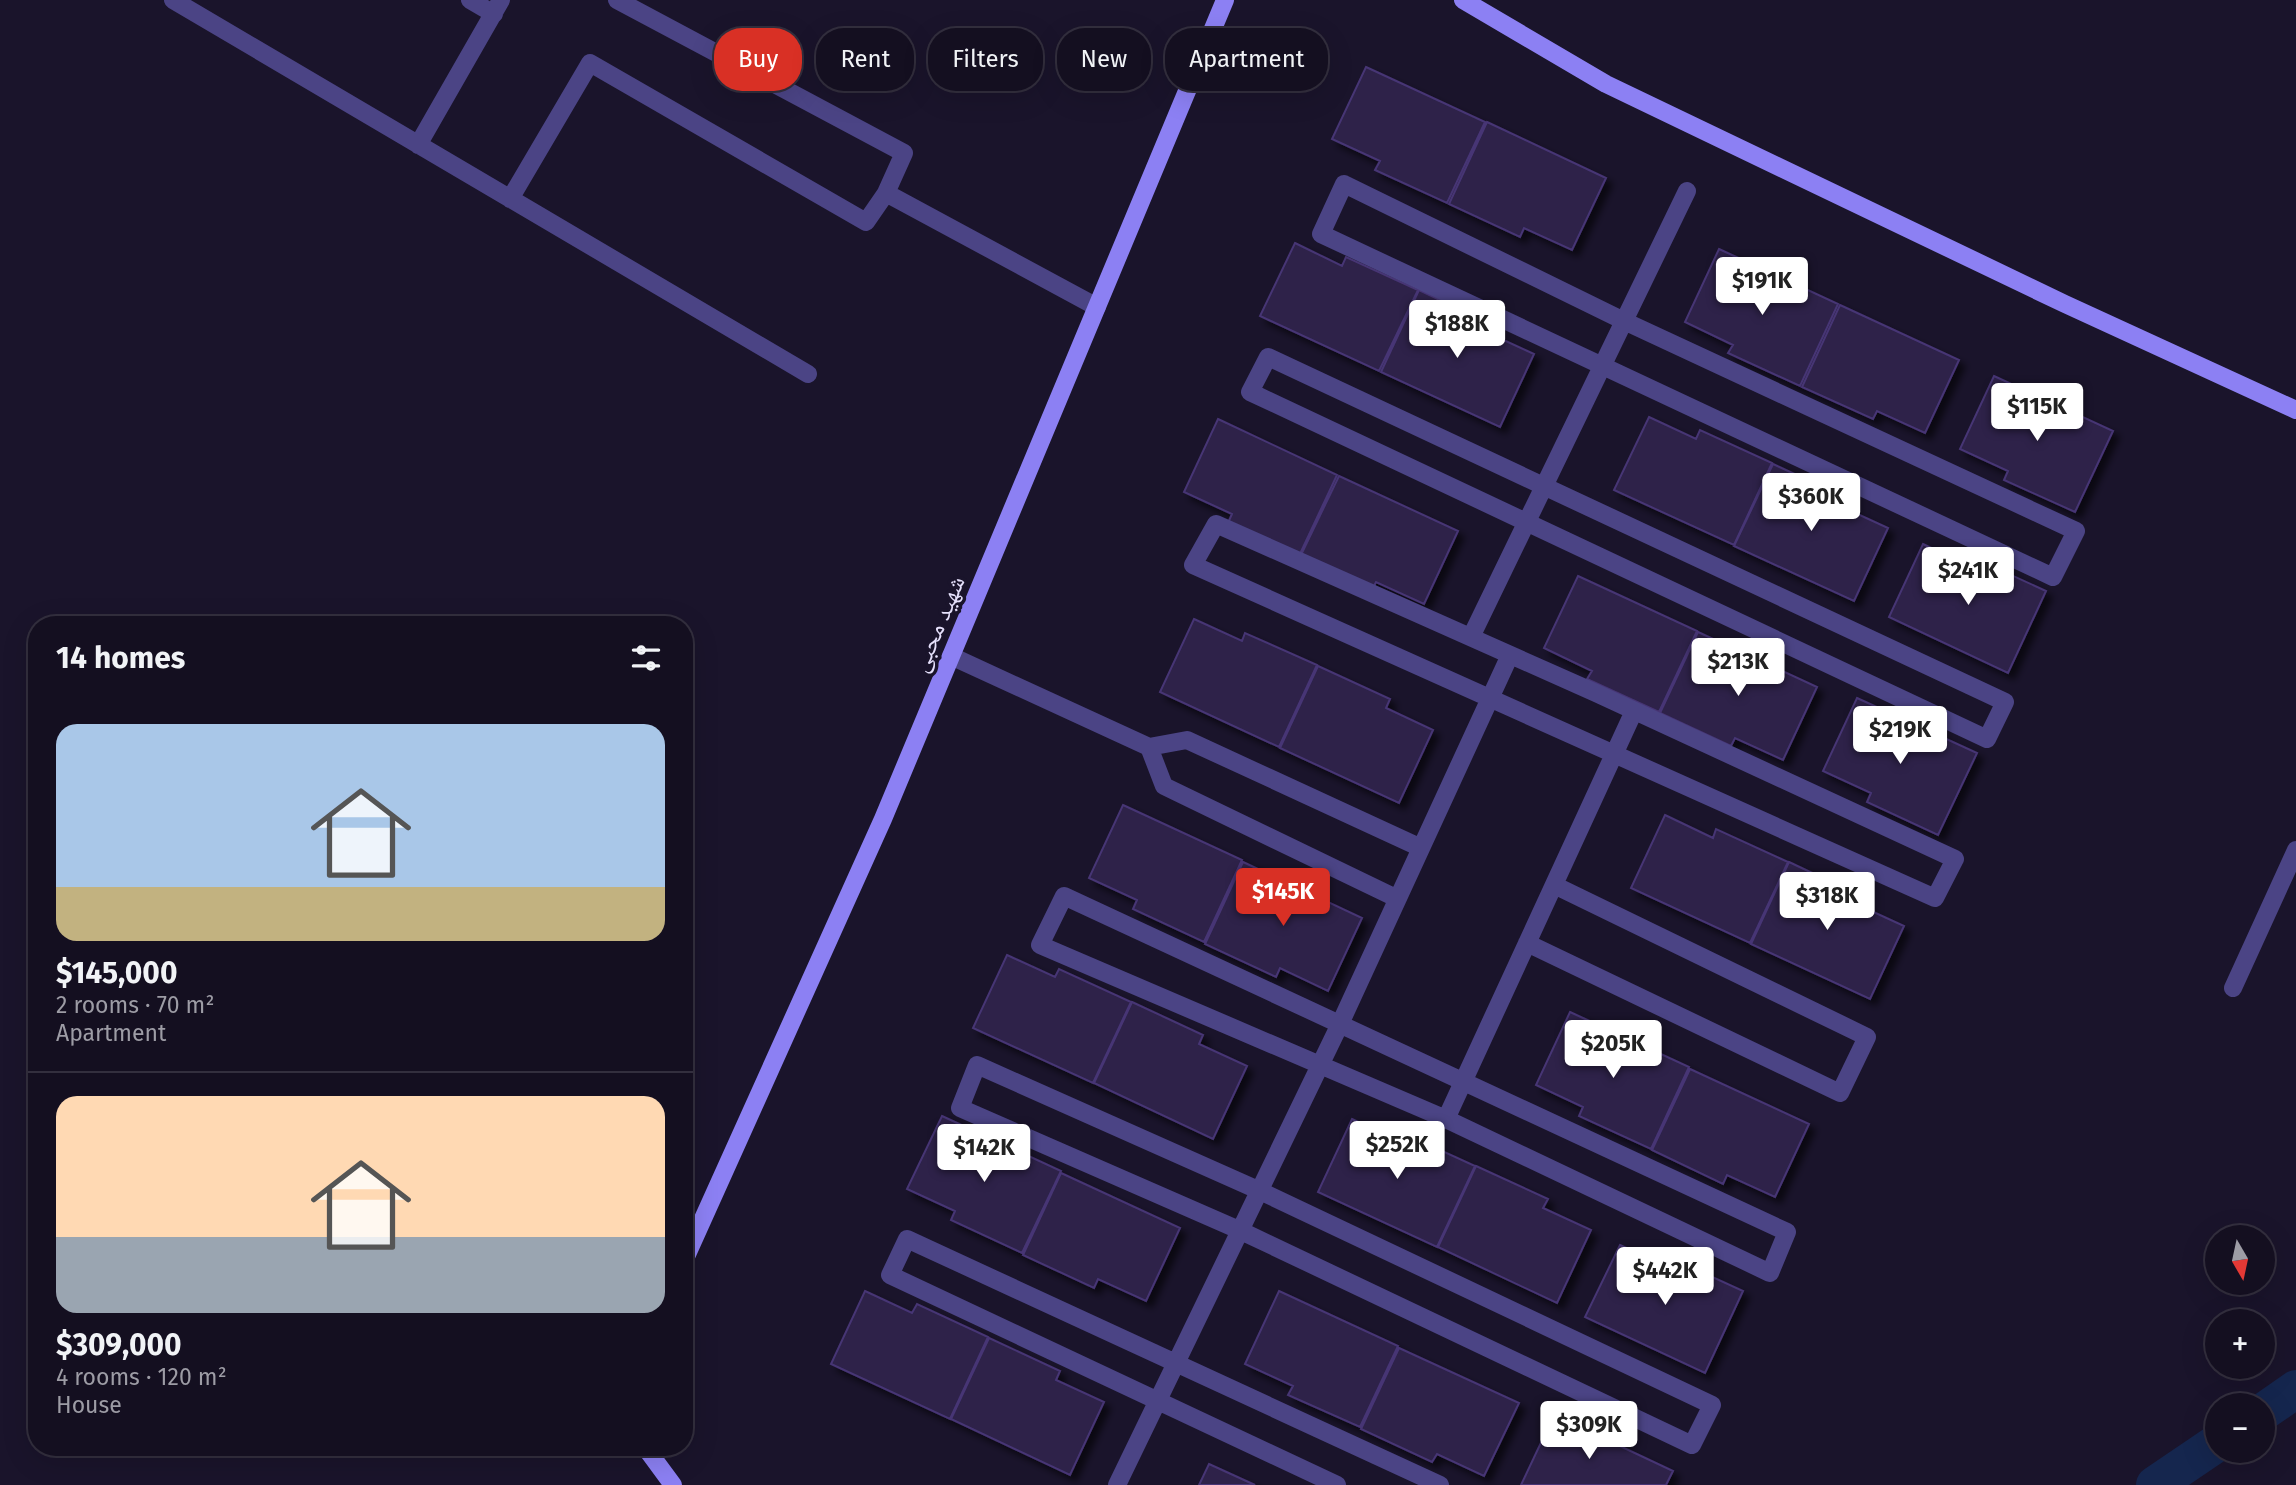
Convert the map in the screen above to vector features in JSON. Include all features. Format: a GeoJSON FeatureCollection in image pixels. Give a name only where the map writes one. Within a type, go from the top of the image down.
{"type":"FeatureCollection","features":[{"type":"Feature","properties":{"kind":"street"},"geometry":{"type":"LineString","coordinates":[[173,0],[808,373]]}},
{"type":"Feature","properties":{"kind":"street"},"geometry":{"type":"LineString","coordinates":[[418,145],[498,7],[470,0]]}},
{"type":"Feature","properties":{"kind":"street"},"geometry":{"type":"LineString","coordinates":[[510,199],[590,63],[866,222],[886,193],[904,153],[617,0]]}},
{"type":"Feature","properties":{"kind":"street","name":"شهید محبی"},"geometry":{"type":"LineString","coordinates":[[693,1241],[883,819],[1225,0]]}},
{"type":"Feature","properties":{"kind":"street"},"geometry":{"type":"LineString","coordinates":[[1464,0],[1618,90],[2065,304],[2296,410]]}},
{"type":"Feature","properties":{"kind":"street"},"geometry":{"type":"LineString","coordinates":[[1344,184],[1624,321],[2076,531],[2053,576],[1603,364],[1321,234],[1344,184]]}},
{"type":"Feature","properties":{"kind":"street"},"geometry":{"type":"LineString","coordinates":[[1471,637],[1687,191]]}},
{"type":"Feature","properties":{"kind":"street"},"geometry":{"type":"LineString","coordinates":[[886,193],[1097,307]]}},
{"type":"Feature","properties":{"kind":"street"},"geometry":{"type":"LineString","coordinates":[[1268,358],[1544,486],[2005,702],[1987,738],[1250,393],[1268,358]]}},
{"type":"Feature","properties":{"kind":"street"},"geometry":{"type":"LineString","coordinates":[[1216,524],[1510,655],[1955,859],[1935,898],[1193,565],[1216,524]]}},
{"type":"Feature","properties":{"kind":"street"},"geometry":{"type":"LineString","coordinates":[[1117,1485],[1318,1064],[1340,1024],[1510,655]]}},
{"type":"Feature","properties":{"kind":"street"},"geometry":{"type":"LineString","coordinates":[[951,656],[1149,747],[1187,740],[1419,848]]}},
{"type":"Feature","properties":{"kind":"street"},"geometry":{"type":"LineString","coordinates":[[1446,1119],[1634,711]]}},
{"type":"Feature","properties":{"kind":"street"},"geometry":{"type":"LineString","coordinates":[[1149,747],[1164,786],[1396,898]]}},
{"type":"Feature","properties":{"kind":"street"},"geometry":{"type":"LineString","coordinates":[[2233,988],[2296,850]]}},
{"type":"Feature","properties":{"kind":"street"},"geometry":{"type":"LineString","coordinates":[[1527,943],[1840,1093],[1867,1037],[1554,886]]}},
{"type":"Feature","properties":{"kind":"street"},"geometry":{"type":"LineString","coordinates":[[1064,896],[1340,1024],[1787,1232],[1770,1273],[1446,1119],[1041,945],[1064,896]]}},
{"type":"Feature","properties":{"kind":"street"},"geometry":{"type":"LineString","coordinates":[[977,1065],[1258,1190],[1712,1405],[1692,1446],[1239,1230],[960,1108],[977,1065]]}},
{"type":"Feature","properties":{"kind":"street"},"geometry":{"type":"LineString","coordinates":[[1337,1485],[890,1275],[907,1239],[1440,1485]]}},
{"type":"Feature","properties":{"kind":"street"},"geometry":{"type":"LineString","coordinates":[[652,1456],[673,1485]]}},
{"type":"Feature","properties":{"kind":"building"},"geometry":{"type":"Polygon","coordinates":[[[1366,67],[1485,122],[1447,203],[1375,170],[1380,161],[1332,139],[1366,67]]]}},
{"type":"Feature","properties":{"kind":"building"},"geometry":{"type":"Polygon","coordinates":[[[1487,122],[1606,178],[1572,250],[1524,228],[1520,237],[1449,204],[1487,122]]]}},
{"type":"Feature","properties":{"kind":"building"},"geometry":{"type":"Polygon","coordinates":[[[1295,243],[1342,266],[1346,257],[1418,290],[1379,371],[1260,316],[1295,243]]]}},
{"type":"Feature","properties":{"kind":"building"},"geometry":{"type":"Polygon","coordinates":[[[1719,249],[1838,304],[1800,386],[1728,353],[1733,345],[1685,322],[1719,249]]]}},
{"type":"Feature","properties":{"kind":"building"},"geometry":{"type":"Polygon","coordinates":[[[1419,290],[1490,324],[1486,332],[1534,354],[1500,427],[1381,372],[1419,290]]]}},
{"type":"Feature","properties":{"kind":"building"},"geometry":{"type":"Polygon","coordinates":[[[1840,305],[1959,360],[1925,433],[1877,411],[1873,419],[1802,387],[1840,305]]]}},
{"type":"Feature","properties":{"kind":"building"},"geometry":{"type":"Polygon","coordinates":[[[1994,376],[2113,431],[2075,512],[2004,480],[2008,471],[1960,449],[1994,376]]]}},
{"type":"Feature","properties":{"kind":"building"},"geometry":{"type":"Polygon","coordinates":[[[1649,417],[1696,439],[1700,430],[1772,463],[1734,545],[1614,490],[1649,417]]]}},
{"type":"Feature","properties":{"kind":"building"},"geometry":{"type":"Polygon","coordinates":[[[1218,419],[1337,475],[1299,556],[1228,523],[1232,514],[1184,492],[1218,419]]]}},
{"type":"Feature","properties":{"kind":"building"},"geometry":{"type":"Polygon","coordinates":[[[1773,464],[1844,497],[1840,506],[1888,528],[1854,601],[1734,546],[1773,464]]]}},
{"type":"Feature","properties":{"kind":"building"},"geometry":{"type":"Polygon","coordinates":[[[1339,476],[1458,531],[1424,604],[1376,582],[1372,590],[1300,557],[1339,476]]]}},
{"type":"Feature","properties":{"kind":"building"},"geometry":{"type":"Polygon","coordinates":[[[1923,544],[1971,567],[1974,558],[2046,591],[2008,673],[1889,617],[1923,544]]]}},
{"type":"Feature","properties":{"kind":"building"},"geometry":{"type":"Polygon","coordinates":[[[1578,576],[1697,631],[1659,712],[1587,679],[1592,671],[1544,648],[1578,576]]]}},
{"type":"Feature","properties":{"kind":"building"},"geometry":{"type":"Polygon","coordinates":[[[1194,619],[1242,641],[1245,633],[1317,665],[1279,747],[1160,692],[1194,619]]]}},
{"type":"Feature","properties":{"kind":"building"},"geometry":{"type":"Polygon","coordinates":[[[1698,632],[1817,687],[1783,760],[1735,738],[1731,746],[1660,713],[1698,632]]]}},
{"type":"Feature","properties":{"kind":"building"},"geometry":{"type":"Polygon","coordinates":[[[1318,666],[1390,699],[1386,708],[1433,730],[1399,803],[1280,748],[1318,666]]]}},
{"type":"Feature","properties":{"kind":"building"},"geometry":{"type":"Polygon","coordinates":[[[1857,698],[1977,753],[1938,835],[1867,802],[1871,793],[1823,771],[1857,698]]]}},
{"type":"Feature","properties":{"kind":"building"},"geometry":{"type":"Polygon","coordinates":[[[1123,805],[1242,860],[1204,942],[1133,909],[1137,900],[1089,878],[1123,805]]]}},
{"type":"Feature","properties":{"kind":"building"},"geometry":{"type":"Polygon","coordinates":[[[1665,815],[1713,838],[1716,829],[1788,862],[1750,943],[1631,888],[1665,815]]]}},
{"type":"Feature","properties":{"kind":"building"},"geometry":{"type":"Polygon","coordinates":[[[1243,862],[1362,918],[1328,991],[1280,968],[1276,977],[1205,944],[1243,862]]]}},
{"type":"Feature","properties":{"kind":"building"},"geometry":{"type":"Polygon","coordinates":[[[1789,862],[1861,896],[1856,904],[1904,926],[1870,999],[1751,944],[1789,862]]]}},
{"type":"Feature","properties":{"kind":"building"},"geometry":{"type":"Polygon","coordinates":[[[1007,955],[1055,977],[1059,969],[1131,1002],[1093,1083],[973,1028],[1007,955]]]}},
{"type":"Feature","properties":{"kind":"building"},"geometry":{"type":"Polygon","coordinates":[[[1132,1002],[1203,1035],[1199,1044],[1247,1066],[1213,1139],[1094,1083],[1132,1002]]]}},
{"type":"Feature","properties":{"kind":"building"},"geometry":{"type":"Polygon","coordinates":[[[1570,1012],[1689,1067],[1651,1149],[1579,1116],[1583,1107],[1536,1085],[1570,1012]]]}},
{"type":"Feature","properties":{"kind":"building"},"geometry":{"type":"Polygon","coordinates":[[[1690,1069],[1809,1124],[1775,1197],[1727,1175],[1723,1184],[1652,1150],[1690,1069]]]}},
{"type":"Feature","properties":{"kind":"building"},"geometry":{"type":"Polygon","coordinates":[[[942,1116],[1061,1171],[1022,1253],[951,1220],[955,1211],[907,1189],[942,1116]]]}},
{"type":"Feature","properties":{"kind":"building"},"geometry":{"type":"Polygon","coordinates":[[[1352,1119],[1400,1142],[1403,1133],[1475,1166],[1437,1247],[1318,1192],[1352,1119]]]}},
{"type":"Feature","properties":{"kind":"building"},"geometry":{"type":"Polygon","coordinates":[[[1476,1166],[1548,1199],[1543,1208],[1591,1230],[1557,1303],[1438,1247],[1476,1166]]]}},
{"type":"Feature","properties":{"kind":"building"},"geometry":{"type":"Polygon","coordinates":[[[1061,1173],[1180,1228],[1146,1301],[1098,1279],[1094,1288],[1023,1255],[1061,1173]]]}},
{"type":"Feature","properties":{"kind":"building"},"geometry":{"type":"Polygon","coordinates":[[[1620,1245],[1668,1267],[1671,1258],[1743,1291],[1705,1373],[1585,1317],[1620,1245]]]}},
{"type":"Feature","properties":{"kind":"building"},"geometry":{"type":"Polygon","coordinates":[[[865,1291],[912,1313],[917,1304],[988,1337],[950,1419],[831,1364],[865,1291]]]}},
{"type":"Feature","properties":{"kind":"building"},"geometry":{"type":"Polygon","coordinates":[[[1279,1291],[1398,1346],[1360,1427],[1288,1395],[1293,1386],[1245,1364],[1279,1291]]]}},
{"type":"Feature","properties":{"kind":"building"},"geometry":{"type":"Polygon","coordinates":[[[989,1338],[1060,1371],[1056,1380],[1104,1402],[1070,1475],[951,1419],[989,1338]]]}},
{"type":"Feature","properties":{"kind":"building"},"geometry":{"type":"Polygon","coordinates":[[[1399,1348],[1519,1403],[1484,1476],[1437,1454],[1432,1462],[1361,1429],[1399,1348]]]}},
{"type":"Feature","properties":{"kind":"building"},"geometry":{"type":"Polygon","coordinates":[[[1554,1415],[1673,1471],[1666,1485],[1521,1485],[1554,1415]]]}},
{"type":"Feature","properties":{"kind":"building"},"geometry":{"type":"Polygon","coordinates":[[[1209,1464],[1255,1485],[1199,1485],[1209,1464]]]}},
{"type":"Feature","properties":{"kind":"waterway"},"geometry":{"type":"LineString","coordinates":[[2275,1404],[2296,1389]]}},
{"type":"Feature","properties":{"kind":"waterway"},"geometry":{"type":"LineString","coordinates":[[2155,1485],[2205,1451]]}}]}
